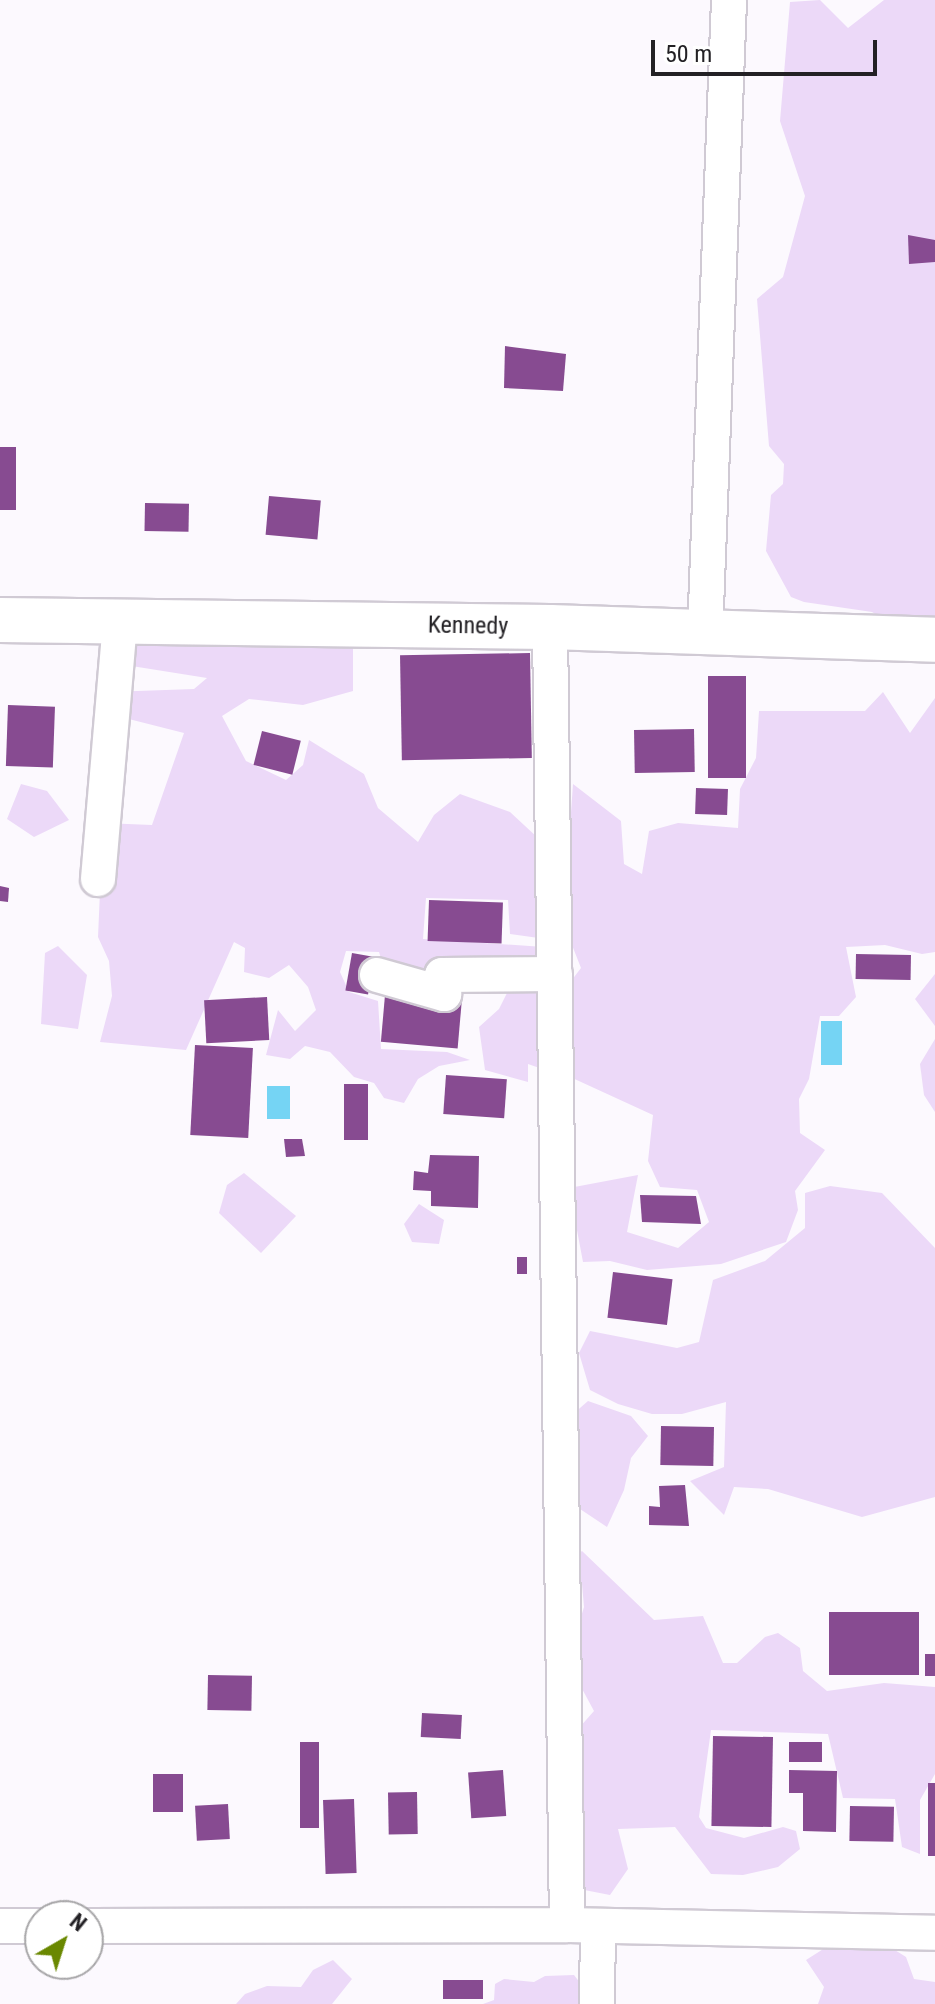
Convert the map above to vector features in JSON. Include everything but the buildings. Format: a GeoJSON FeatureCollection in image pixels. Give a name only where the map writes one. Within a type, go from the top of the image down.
{"type":"FeatureCollection","features":[{"type":"Feature","properties":{"kind":"main road","name":"Kennedy"},"geometry":{"type":"LineString","coordinates":[[0,620],[550,627],[935,640]]}},
{"type":"Feature","properties":{"kind":"street"},"geometry":{"type":"LineString","coordinates":[[705,634],[729,0]]}},
{"type":"Feature","properties":{"kind":"street"},"geometry":{"type":"LineString","coordinates":[[98,879],[120,621]]}},
{"type":"Feature","properties":{"kind":"street"},"geometry":{"type":"LineString","coordinates":[[550,627],[555,974],[583,1926],[597,2004]]}},
{"type":"Feature","properties":{"kind":"street"},"geometry":{"type":"LineString","coordinates":[[377,975],[444,994],[442,975],[555,974]]}},
{"type":"Feature","properties":{"kind":"street"},"geometry":{"type":"LineString","coordinates":[[0,1926],[24,1926]]}},
{"type":"Feature","properties":{"kind":"street"},"geometry":{"type":"LineString","coordinates":[[104,1926],[583,1926],[935,1933]]}},
{"type":"Feature","properties":{"kind":"shaded area"},"geometry":{"type":"Polygon","coordinates":[[[820,0],[848,28],[884,0],[935,0],[935,617],[888,622],[872,612],[804,602],[791,597],[766,551],[771,495],[783,484],[784,464],[769,446],[757,299],[783,277],[805,196],[780,121],[790,2],[820,0]]]}},
{"type":"Feature","properties":{"kind":"shaded area"},"geometry":{"type":"Polygon","coordinates":[[[295,639],[353,647],[353,691],[303,705],[249,699],[222,716],[246,761],[286,780],[303,765],[309,740],[364,774],[378,808],[418,842],[434,815],[460,794],[510,812],[538,838],[546,939],[510,934],[508,900],[426,898],[423,939],[544,947],[544,966],[429,986],[385,971],[379,952],[346,951],[340,972],[349,992],[378,1001],[381,1049],[447,1052],[470,1060],[439,1066],[418,1079],[404,1103],[384,1098],[374,1083],[354,1077],[330,1052],[305,1046],[290,1059],[266,1055],[278,1010],[295,1031],[316,1010],[308,987],[289,965],[269,978],[244,972],[245,948],[234,942],[186,1050],[100,1042],[112,996],[109,961],[98,937],[103,823],[152,825],[184,733],[113,715],[109,692],[194,689],[207,678],[119,664],[119,641],[259,647],[295,639]]]}},
{"type":"Feature","properties":{"kind":"shaded area"},"geometry":{"type":"Polygon","coordinates":[[[883,692],[910,733],[935,698],[935,952],[922,954],[885,945],[846,947],[856,997],[839,1016],[820,1016],[809,1079],[799,1099],[800,1133],[825,1150],[795,1191],[798,1210],[786,1242],[721,1264],[647,1270],[610,1261],[583,1262],[569,1188],[638,1175],[627,1232],[678,1248],[709,1222],[697,1190],[660,1187],[648,1161],[653,1115],[568,1076],[565,989],[581,968],[570,940],[565,897],[573,784],[621,821],[624,864],[642,874],[649,831],[678,823],[738,828],[740,789],[756,758],[759,711],[865,711],[883,692]]]}},
{"type":"Feature","properties":{"kind":"shaded area"},"geometry":{"type":"Polygon","coordinates":[[[21,784],[47,791],[69,820],[34,837],[7,819],[21,784]]]}},
{"type":"Feature","properties":{"kind":"shaded area"},"geometry":{"type":"Polygon","coordinates":[[[58,946],[87,975],[78,1029],[41,1024],[45,953],[58,946]]]}},
{"type":"Feature","properties":{"kind":"shaded area"},"geometry":{"type":"Polygon","coordinates":[[[935,974],[935,1026],[915,999],[935,974]]]}},
{"type":"Feature","properties":{"kind":"shaded area"},"geometry":{"type":"Polygon","coordinates":[[[513,981],[547,985],[551,1072],[528,1064],[528,1082],[485,1070],[479,1027],[499,1009],[513,981]]]}},
{"type":"Feature","properties":{"kind":"shaded area"},"geometry":{"type":"Polygon","coordinates":[[[935,1039],[935,1112],[924,1095],[920,1064],[935,1039]]]}},
{"type":"Feature","properties":{"kind":"shaded area"},"geometry":{"type":"Polygon","coordinates":[[[244,1173],[296,1216],[261,1253],[219,1213],[227,1185],[244,1173]]]}},
{"type":"Feature","properties":{"kind":"shaded area"},"geometry":{"type":"Polygon","coordinates":[[[830,1186],[882,1193],[935,1248],[935,1497],[862,1517],[768,1489],[734,1487],[724,1515],[690,1481],[724,1467],[726,1402],[682,1414],[652,1414],[618,1404],[590,1390],[579,1353],[590,1331],[677,1348],[699,1342],[713,1280],[765,1261],[805,1228],[805,1193],[830,1186]]]}},
{"type":"Feature","properties":{"kind":"shaded area"},"geometry":{"type":"Polygon","coordinates":[[[419,1204],[444,1220],[439,1244],[412,1242],[404,1224],[419,1204]]]}},
{"type":"Feature","properties":{"kind":"shaded area"},"geometry":{"type":"Polygon","coordinates":[[[588,1401],[631,1416],[648,1436],[631,1458],[624,1490],[607,1527],[577,1507],[572,1415],[588,1401]]]}},
{"type":"Feature","properties":{"kind":"shaded area"},"geometry":{"type":"Polygon","coordinates":[[[582,1551],[654,1620],[703,1616],[723,1663],[737,1663],[765,1637],[778,1633],[800,1648],[803,1671],[827,1691],[884,1683],[935,1687],[935,1774],[920,1800],[920,1854],[902,1847],[895,1799],[843,1798],[828,1734],[711,1730],[699,1817],[706,1828],[744,1838],[783,1827],[796,1831],[800,1849],[778,1867],[743,1875],[711,1874],[675,1827],[618,1829],[628,1869],[610,1895],[574,1888],[571,1737],[594,1711],[580,1685],[577,1630],[584,1607],[582,1584],[570,1560],[582,1551]]]}},
{"type":"Feature","properties":{"kind":"shaded area"},"geometry":{"type":"Polygon","coordinates":[[[879,1940],[906,1957],[914,1979],[935,1982],[935,2004],[818,2004],[824,1987],[806,1960],[828,1946],[879,1940]]]}},
{"type":"Feature","properties":{"kind":"shaded area"},"geometry":{"type":"Polygon","coordinates":[[[333,1960],[352,1979],[332,2004],[236,2004],[245,1994],[267,1986],[301,1987],[313,1970],[333,1960]]]}},
{"type":"Feature","properties":{"kind":"shaded area"},"geometry":{"type":"Polygon","coordinates":[[[574,1975],[587,1992],[588,2004],[483,2004],[494,2000],[495,1984],[504,1979],[534,1982],[545,1976],[574,1975]]]}},
{"type":"Feature","properties":{"kind":"water"},"geometry":{"type":"Polygon","coordinates":[[[821,1021],[842,1021],[842,1065],[821,1065],[821,1021]]]}},
{"type":"Feature","properties":{"kind":"water"},"geometry":{"type":"Polygon","coordinates":[[[267,1086],[290,1086],[290,1119],[267,1119],[267,1086]]]}}]}
